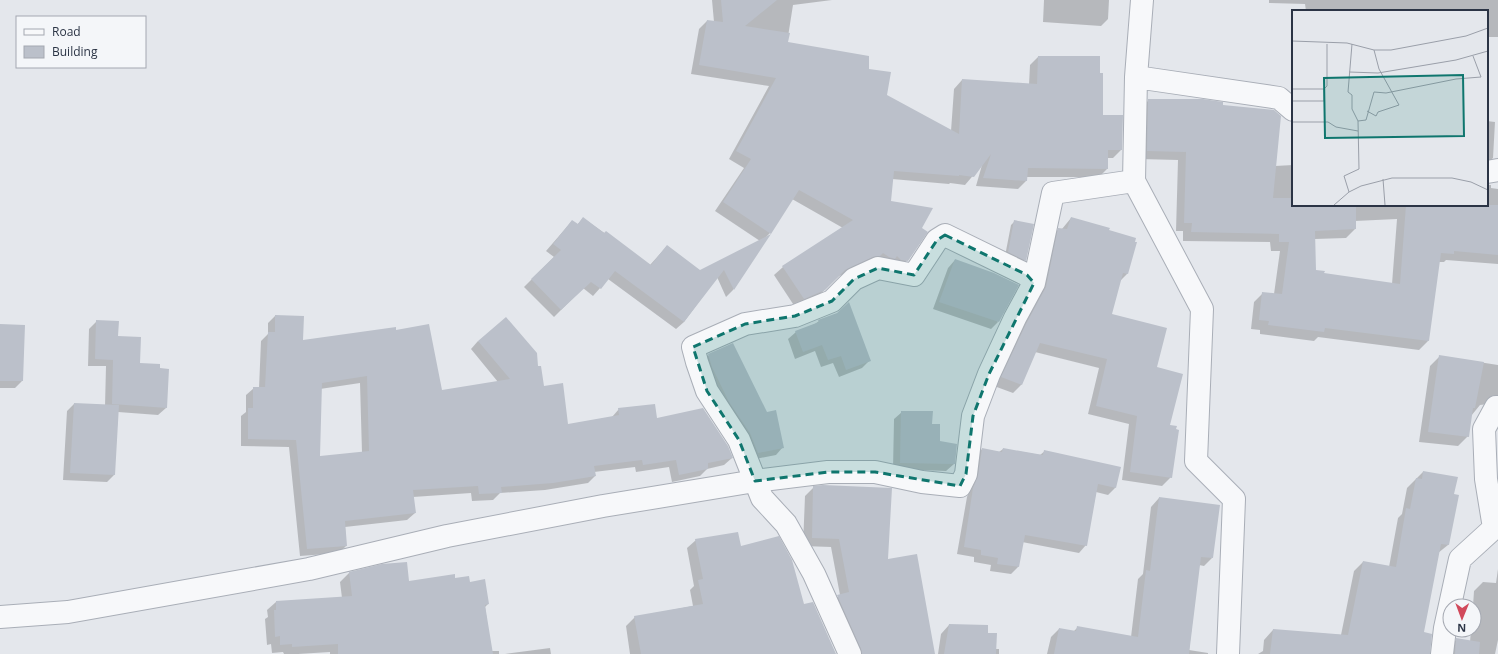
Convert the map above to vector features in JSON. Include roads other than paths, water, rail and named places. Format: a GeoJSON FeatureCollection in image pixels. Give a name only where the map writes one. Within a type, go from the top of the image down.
{"type":"FeatureCollection","features":[{"type":"Feature","properties":{"kind":"street"},"geometry":{"type":"LineString","coordinates":[[1142,0],[1136,77],[1134,181],[1202,309],[1196,461],[1234,499],[1228,654]]}},
{"type":"Feature","properties":{"kind":"street"},"geometry":{"type":"LineString","coordinates":[[1136,77],[1279,98],[1292,109]]}},
{"type":"Feature","properties":{"kind":"street"},"geometry":{"type":"LineString","coordinates":[[1488,172],[1498,170]]}},
{"type":"Feature","properties":{"kind":"street"},"geometry":{"type":"LineString","coordinates":[[0,617],[68,612],[302,570],[447,536],[564,513],[755,481],[828,472],[876,472],[922,482],[960,486],[966,474],[973,416],[992,367],[1015,318],[1034,284],[1053,193],[1134,181]]}},
{"type":"Feature","properties":{"kind":"street"},"geometry":{"type":"LineString","coordinates":[[850,654],[814,574],[786,524],[762,498],[739,440],[707,391],[693,347],[745,324],[795,316],[832,300],[854,279],[878,268],[914,275],[937,240],[945,235],[1027,275],[1034,284]]}},
{"type":"Feature","properties":{"kind":"street"},"geometry":{"type":"LineString","coordinates":[[1442,654],[1445,628],[1460,559],[1496,528],[1486,479],[1484,429],[1496,407],[1498,407]]}}]}
